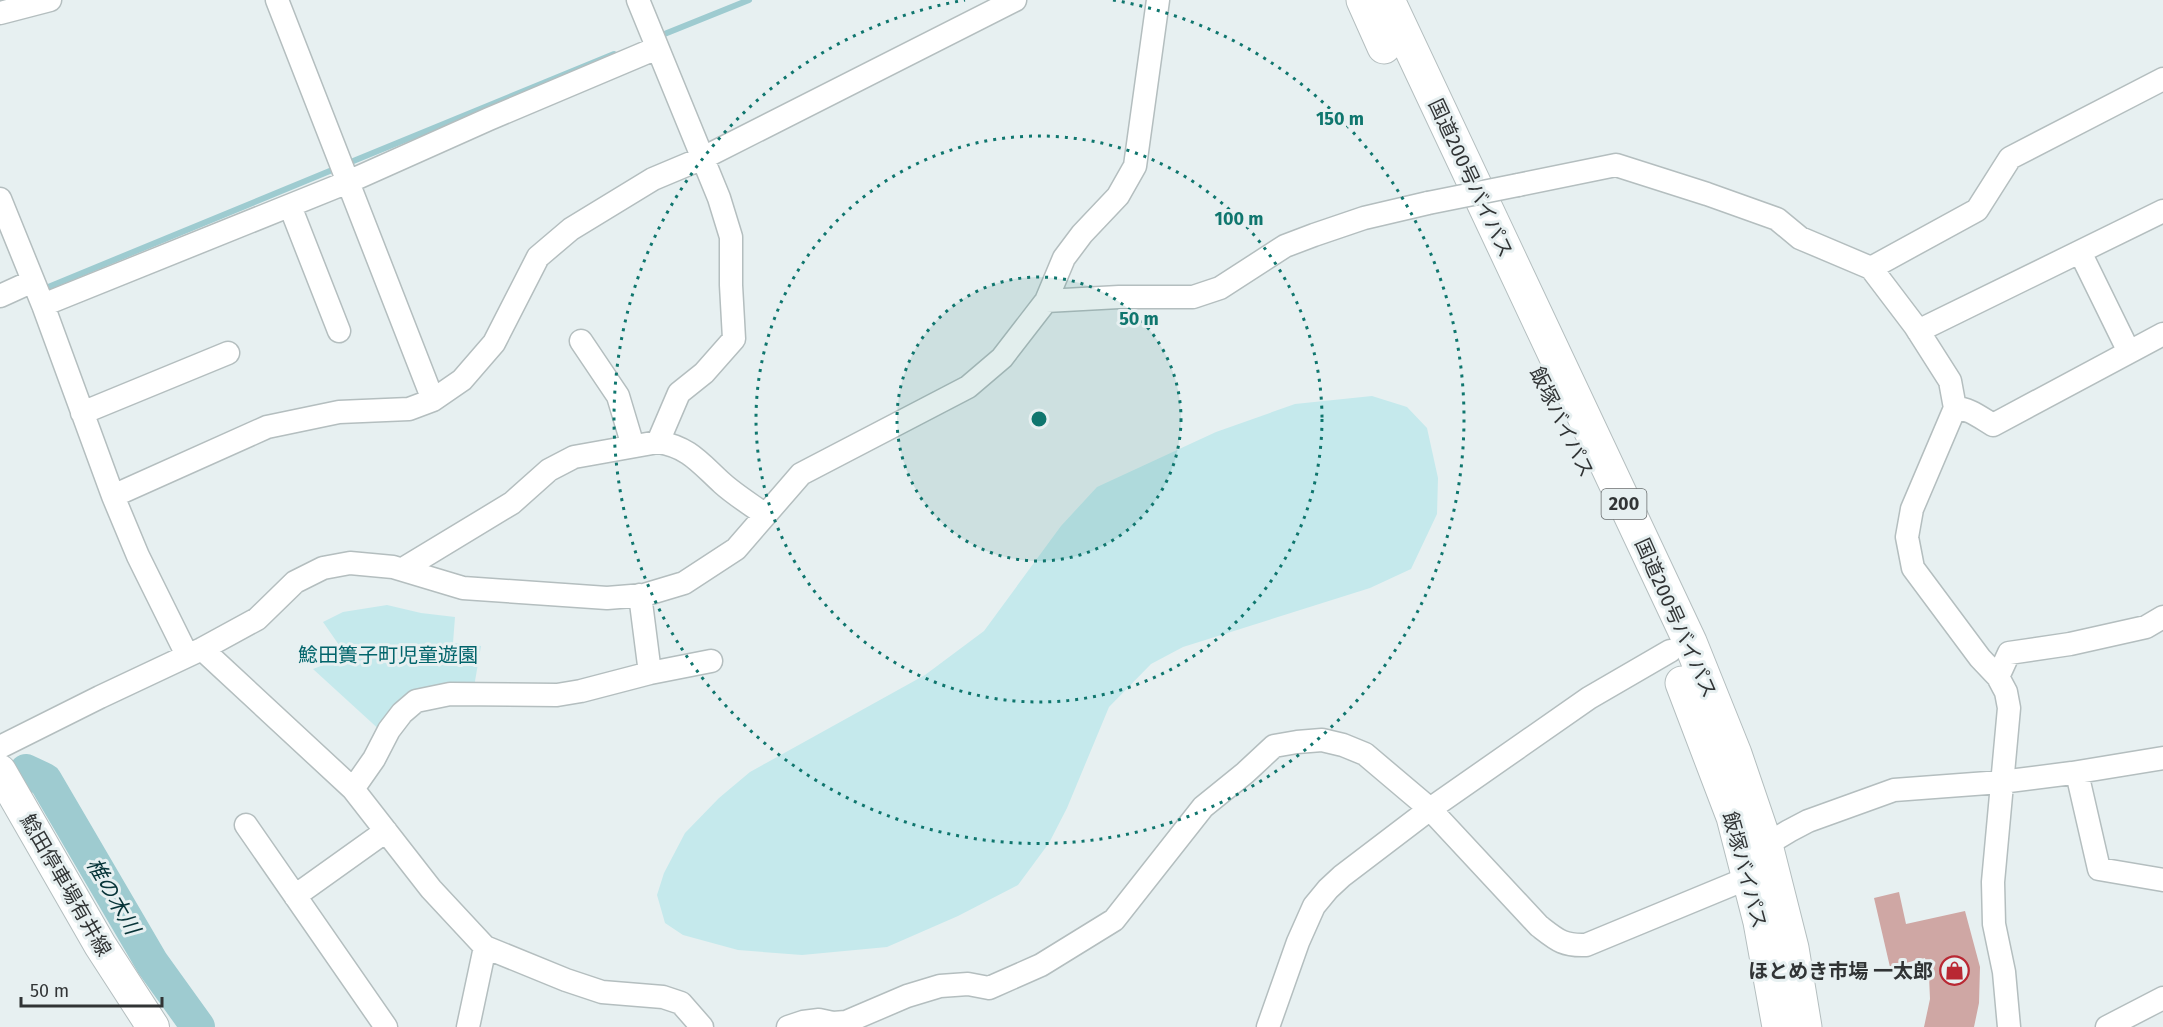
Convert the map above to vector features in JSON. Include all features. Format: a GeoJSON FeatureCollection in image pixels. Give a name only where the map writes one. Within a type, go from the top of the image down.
{"type":"FeatureCollection","features":[{"type":"Feature","properties":{"kind":"highway","name":"飯塚バイパス"},"geometry":{"type":"LineString","coordinates":[[1363,0],[1670,651],[1733,817],[1760,922],[1779,1027]]}},
{"type":"Feature","properties":{"kind":"highway","name":"国道200号バイパス"},"geometry":{"type":"LineString","coordinates":[[1388,0],[1690,642],[1735,754],[1766,845],[1792,948],[1804,1027]]}},
{"type":"Feature","properties":{"kind":"main road","name":"鯰田停車場有井線"},"geometry":{"type":"LineString","coordinates":[[0,771],[100,945],[153,1027]]}},
{"type":"Feature","properties":{"kind":"street"},"geometry":{"type":"LineString","coordinates":[[0,13],[50,0]]}},
{"type":"Feature","properties":{"kind":"street"},"geometry":{"type":"LineString","coordinates":[[277,0],[433,400]]}},
{"type":"Feature","properties":{"kind":"street"},"geometry":{"type":"LineString","coordinates":[[638,0],[719,198],[731,237],[731,285],[735,339],[704,373],[679,393],[658,442]]}},
{"type":"Feature","properties":{"kind":"street"},"geometry":{"type":"LineString","coordinates":[[113,496],[267,427],[339,412],[410,409],[433,400],[462,380],[494,343],[538,257],[571,229],[643,186],[1015,0]]}},
{"type":"Feature","properties":{"kind":"street"},"geometry":{"type":"LineString","coordinates":[[0,747],[257,619],[295,582],[323,568],[350,562],[403,569],[463,588],[606,598],[640,595],[684,583],[736,549],[801,474],[968,387],[1002,358],[1046,301],[1064,258],[1082,234],[1118,196],[1135,166],[1158,0]]}},
{"type":"Feature","properties":{"kind":"street"},"geometry":{"type":"LineString","coordinates":[[43,305],[348,182],[657,48]]}},
{"type":"Feature","properties":{"kind":"street"},"geometry":{"type":"LineString","coordinates":[[1871,268],[1977,210],[2010,158],[2163,79]]}},
{"type":"Feature","properties":{"kind":"street"},"geometry":{"type":"LineString","coordinates":[[1046,301],[1119,297],[1193,297],[1220,288],[1285,246],[1364,218],[1616,165],[1777,219],[1800,238],[1871,268],[1918,331],[1950,381],[1955,408],[1912,509],[1907,537],[1913,568],[1980,658],[1998,677],[2006,692],[2009,708],[1993,882],[1994,924],[2004,972],[2009,1027]]}},
{"type":"Feature","properties":{"kind":"street"},"geometry":{"type":"LineString","coordinates":[[0,199],[43,305],[113,496],[138,556],[194,652],[353,789],[432,889],[485,947],[602,992],[663,997],[681,1003],[702,1027]]}},
{"type":"Feature","properties":{"kind":"street"},"geometry":{"type":"LineString","coordinates":[[290,206],[339,332]]}},
{"type":"Feature","properties":{"kind":"street"},"geometry":{"type":"LineString","coordinates":[[1918,331],[2163,211]]}},
{"type":"Feature","properties":{"kind":"street"},"geometry":{"type":"LineString","coordinates":[[2080,252],[2129,352]]}},
{"type":"Feature","properties":{"kind":"street"},"geometry":{"type":"LineString","coordinates":[[0,296],[33,281]]}},
{"type":"Feature","properties":{"kind":"street"},"geometry":{"type":"LineString","coordinates":[[1955,408],[1971,412],[1993,425],[2163,334]]}},
{"type":"Feature","properties":{"kind":"street"},"geometry":{"type":"LineString","coordinates":[[582,341],[618,396],[633,446]]}},
{"type":"Feature","properties":{"kind":"street"},"geometry":{"type":"LineString","coordinates":[[82,413],[228,353]]}},
{"type":"Feature","properties":{"kind":"street"},"geometry":{"type":"LineString","coordinates":[[403,569],[512,503],[549,470],[574,457],[658,442],[674,445],[699,460],[723,484],[764,514]]}},
{"type":"Feature","properties":{"kind":"street"},"geometry":{"type":"LineString","coordinates":[[640,595],[650,673]]}},
{"type":"Feature","properties":{"kind":"street"},"geometry":{"type":"LineString","coordinates":[[1998,677],[2009,653],[2070,644],[2146,627],[2163,617]]}},
{"type":"Feature","properties":{"kind":"street"},"geometry":{"type":"LineString","coordinates":[[1268,1027],[1298,942],[1314,906],[1342,876],[1430,809],[1589,698],[1670,651]]}},
{"type":"Feature","properties":{"kind":"street"},"geometry":{"type":"LineString","coordinates":[[353,789],[374,759],[389,730],[402,713],[416,701],[450,694],[557,695],[711,661]]}},
{"type":"Feature","properties":{"kind":"street"},"geometry":{"type":"LineString","coordinates":[[788,1027],[819,1020],[833,1023],[846,1022],[907,996],[940,986],[968,984],[989,988],[1041,965],[1114,920],[1203,807],[1274,746],[1322,740],[1365,754],[1430,809],[1539,926],[1570,946],[1586,945],[1748,878],[1766,845],[1808,821],[1894,790],[2001,782],[2077,773],[2163,758]]}},
{"type":"Feature","properties":{"kind":"street"},"geometry":{"type":"LineString","coordinates":[[2077,773],[2099,869],[2163,880]]}},
{"type":"Feature","properties":{"kind":"street"},"geometry":{"type":"LineString","coordinates":[[246,825],[386,1027]]}},
{"type":"Feature","properties":{"kind":"street"},"geometry":{"type":"LineString","coordinates":[[295,896],[386,831]]}},
{"type":"Feature","properties":{"kind":"street"},"geometry":{"type":"LineString","coordinates":[[468,1027],[485,947]]}},
{"type":"Feature","properties":{"kind":"street"},"geometry":{"type":"LineString","coordinates":[[2107,1027],[2163,998]]}},
{"type":"Feature","properties":{"kind":"green space"},"geometry":{"type":"Polygon","coordinates":[[[1372,396],[1407,407],[1427,428],[1438,478],[1437,514],[1411,569],[1370,588],[1183,647],[1151,664],[1109,707],[1067,808],[1049,843],[1018,885],[958,916],[887,947],[802,955],[738,950],[683,935],[665,923],[657,895],[664,873],[685,833],[719,798],[750,772],[925,675],[984,631],[1061,526],[1097,487],[1216,432],[1295,404],[1372,396]]]}},
{"type":"Feature","properties":{"kind":"green space","name":"鯰田簀子町児童遊園"},"geometry":{"type":"Polygon","coordinates":[[[387,605],[421,613],[455,617],[453,643],[481,646],[474,687],[441,689],[383,733],[313,669],[339,659],[339,645],[323,622],[343,612],[387,605]]]}},
{"type":"Feature","properties":{"kind":"building","name":"ほとめき市場 一太郎"},"geometry":{"type":"Polygon","coordinates":[[[1899,892],[1906,924],[1965,911],[1980,967],[1979,1003],[1974,1027],[1924,1027],[1930,999],[1925,958],[1890,967],[1874,898],[1899,892]]]}},
{"type":"Feature","properties":{"kind":"waterway"},"geometry":{"type":"LineString","coordinates":[[657,37],[749,0]]}},
{"type":"Feature","properties":{"kind":"waterway"},"geometry":{"type":"LineString","coordinates":[[346,164],[614,54]]}},
{"type":"Feature","properties":{"kind":"waterway"},"geometry":{"type":"LineString","coordinates":[[41,290],[337,168]]}},
{"type":"Feature","properties":{"kind":"waterway","name":"椎の木川"},"geometry":{"type":"LineString","coordinates":[[26,771],[45,780],[152,963],[198,1027]]}},
{"type":"Feature","properties":{"kind":"place","name":"ほとめき市場 一太郎"},"geometry":{"type":"Point","coordinates":[1954,971]}}]}
